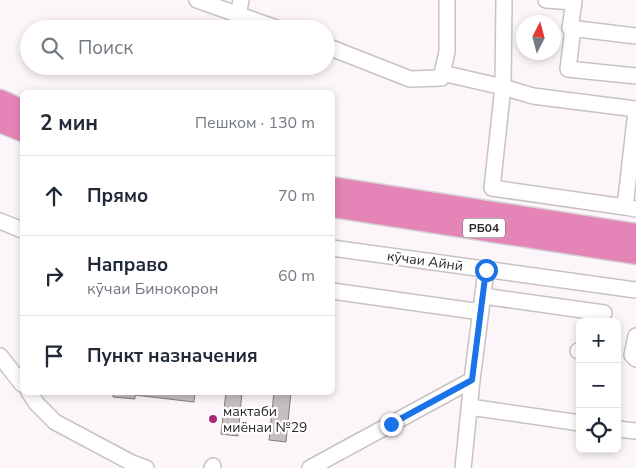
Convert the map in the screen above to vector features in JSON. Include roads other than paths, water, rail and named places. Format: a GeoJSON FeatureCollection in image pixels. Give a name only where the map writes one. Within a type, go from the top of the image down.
{"type":"FeatureCollection","features":[{"type":"Feature","properties":{"kind":"highway"},"geometry":{"type":"LineString","coordinates":[[0,101],[20,110]]}},
{"type":"Feature","properties":{"kind":"highway"},"geometry":{"type":"LineString","coordinates":[[0,120],[20,129]]}},
{"type":"Feature","properties":{"kind":"highway","name":"РБ04"},"geometry":{"type":"LineString","coordinates":[[335,188],[636,235]]}},
{"type":"Feature","properties":{"kind":"highway","name":"РБ04"},"geometry":{"type":"LineString","coordinates":[[335,206],[636,253]]}},
{"type":"Feature","properties":{"kind":"street"},"geometry":{"type":"LineString","coordinates":[[197,0],[239,7],[263,20]]}},
{"type":"Feature","properties":{"kind":"street"},"geometry":{"type":"LineString","coordinates":[[335,50],[410,79],[441,78],[447,52],[447,0]]}},
{"type":"Feature","properties":{"kind":"street"},"geometry":{"type":"LineString","coordinates":[[442,73],[503,87],[533,96],[636,110],[631,208],[492,188],[503,87],[504,0]]}},
{"type":"Feature","properties":{"kind":"street"},"geometry":{"type":"LineString","coordinates":[[546,0],[574,2],[570,28],[636,36]]}},
{"type":"Feature","properties":{"kind":"street"},"geometry":{"type":"LineString","coordinates":[[573,28],[568,68],[636,76]]}},
{"type":"Feature","properties":{"kind":"street"},"geometry":{"type":"LineString","coordinates":[[0,220],[20,229]]}},
{"type":"Feature","properties":{"kind":"street","name":"кӯчаи Айнӣ"},"geometry":{"type":"LineString","coordinates":[[335,248],[636,290]]}},
{"type":"Feature","properties":{"kind":"street"},"geometry":{"type":"LineString","coordinates":[[463,468],[486,270]]}},
{"type":"Feature","properties":{"kind":"street"},"geometry":{"type":"LineString","coordinates":[[335,291],[481,312]]}},
{"type":"Feature","properties":{"kind":"street"},"geometry":{"type":"LineString","coordinates":[[483,296],[604,313]]}},
{"type":"Feature","properties":{"kind":"street"},"geometry":{"type":"LineString","coordinates":[[628,356],[636,336]]}},
{"type":"Feature","properties":{"kind":"street"},"geometry":{"type":"LineString","coordinates":[[0,356],[20,381]]}},
{"type":"Feature","properties":{"kind":"street"},"geometry":{"type":"LineString","coordinates":[[310,468],[472,380]]}},
{"type":"Feature","properties":{"kind":"street"},"geometry":{"type":"LineString","coordinates":[[31,395],[55,422],[132,463],[146,468]]}},
{"type":"Feature","properties":{"kind":"street"},"geometry":{"type":"LineString","coordinates":[[470,407],[576,422]]}},
{"type":"Feature","properties":{"kind":"street"},"geometry":{"type":"LineString","coordinates":[[621,429],[636,431]]}},
{"type":"Feature","properties":{"kind":"place","name":"мактаби миёнаи №29"},"geometry":{"type":"Point","coordinates":[213,419]}}]}
